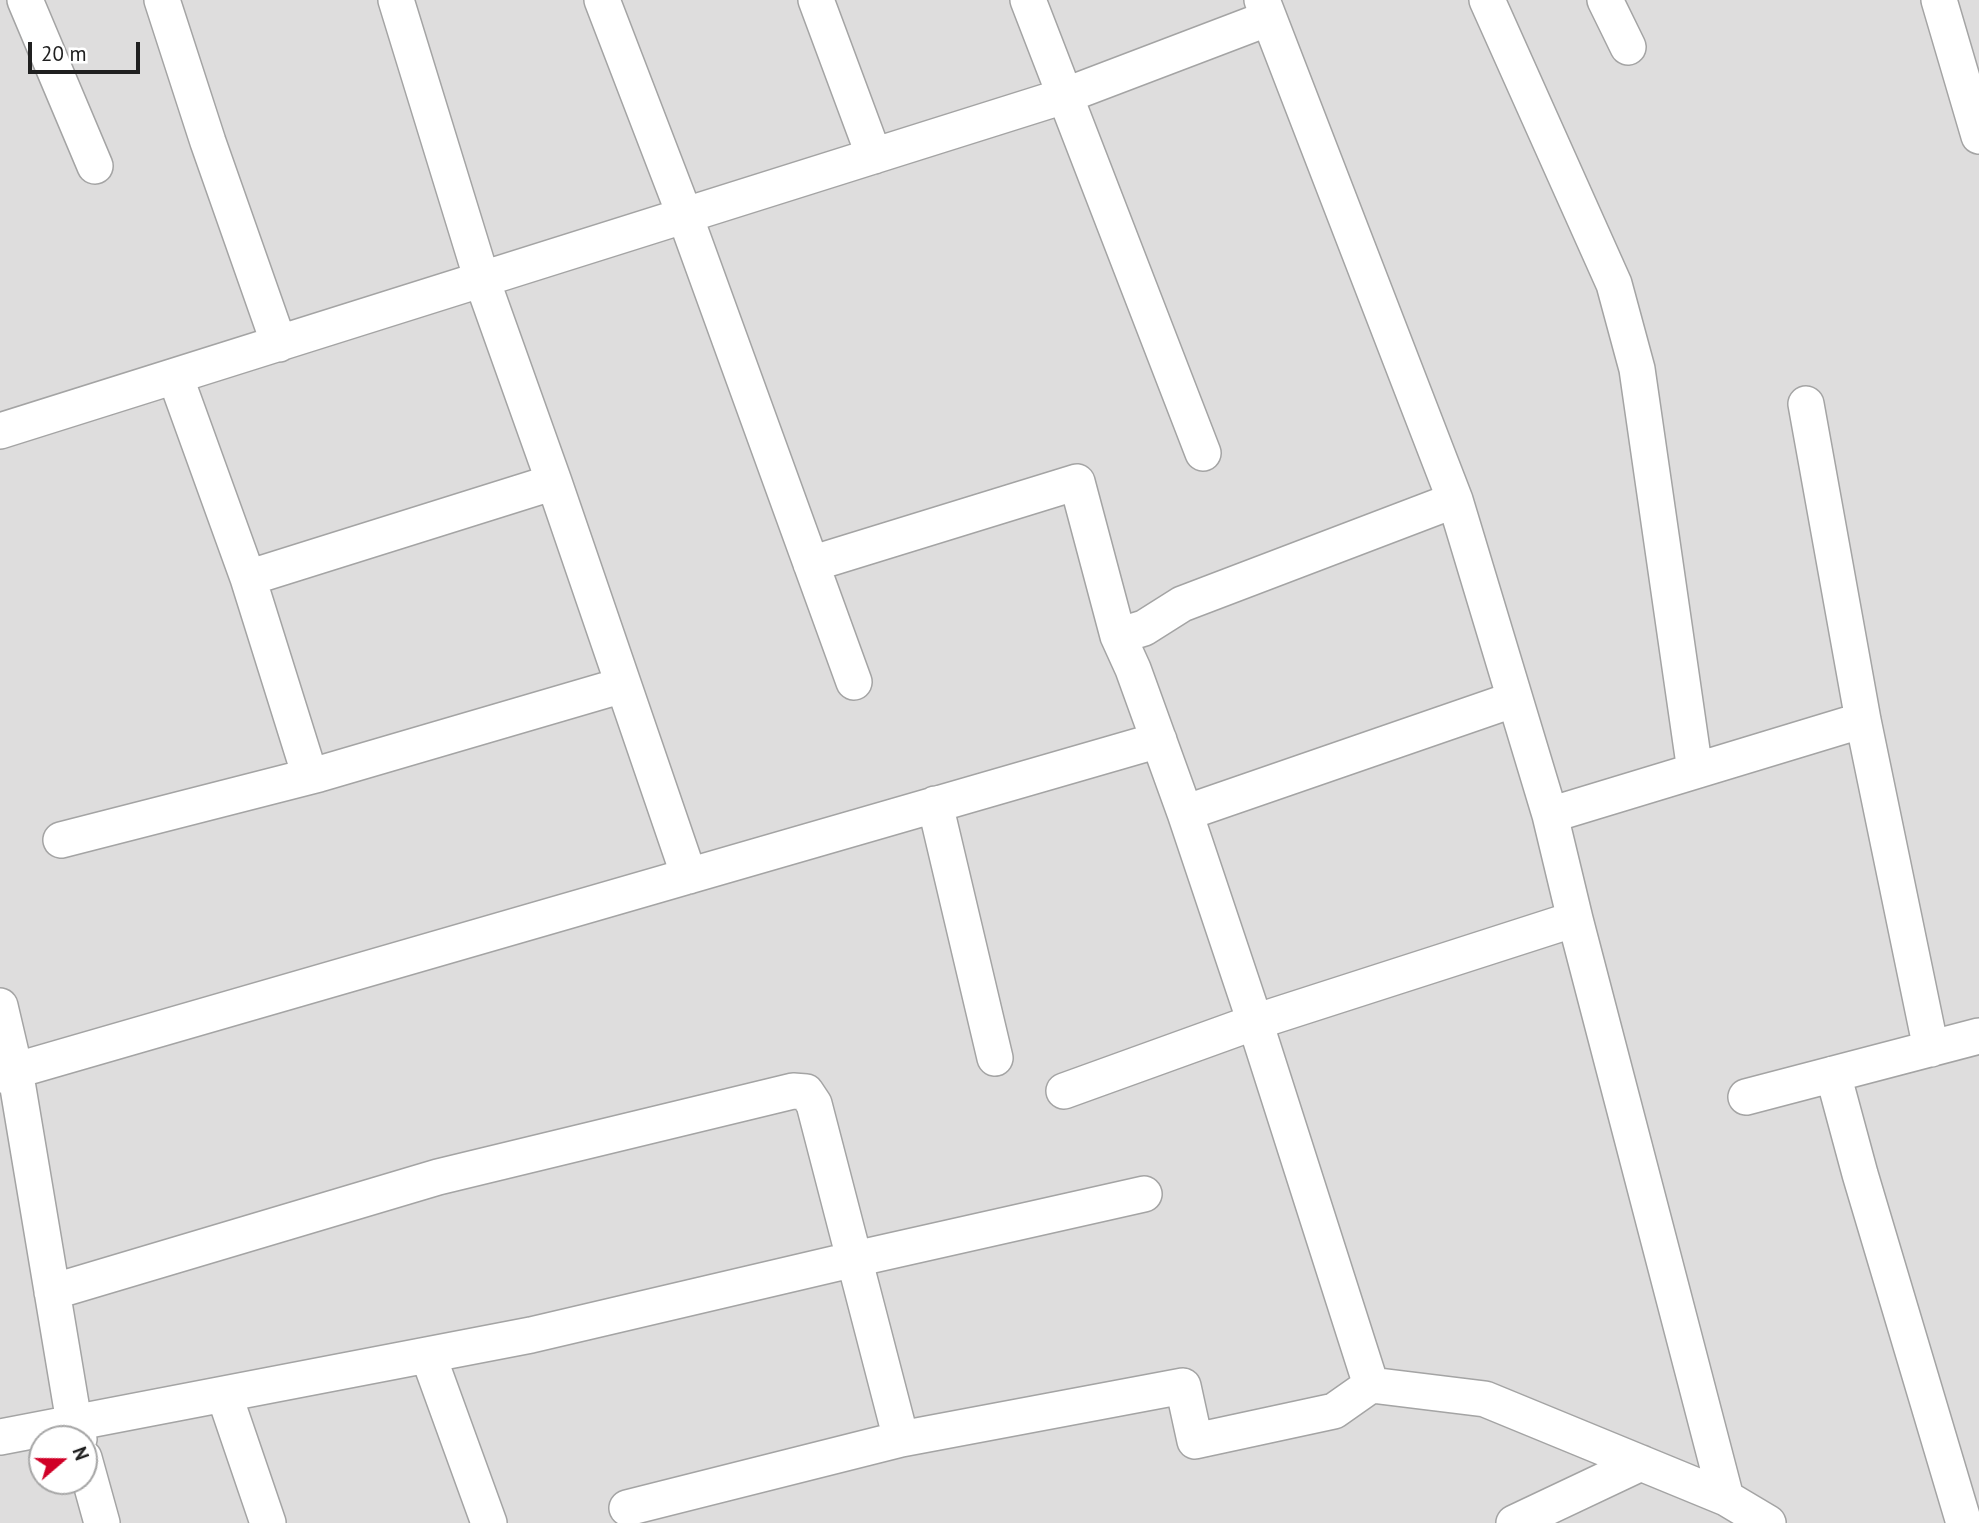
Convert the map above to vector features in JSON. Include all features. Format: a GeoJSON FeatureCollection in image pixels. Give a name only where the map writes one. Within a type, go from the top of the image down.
{"type":"FeatureCollection","features":[{"type":"Feature","properties":{"kind":"street"},"geometry":{"type":"LineString","coordinates":[[25,0],[95,166]]}},
{"type":"Feature","properties":{"kind":"street"},"geometry":{"type":"LineString","coordinates":[[162,0],[208,142],[279,344]]}},
{"type":"Feature","properties":{"kind":"street"},"geometry":{"type":"LineString","coordinates":[[396,0],[482,280],[689,876]]}},
{"type":"Feature","properties":{"kind":"street"},"geometry":{"type":"LineString","coordinates":[[602,0],[685,216],[854,682]]}},
{"type":"Feature","properties":{"kind":"street"},"geometry":{"type":"LineString","coordinates":[[816,0],[874,156]]}},
{"type":"Feature","properties":{"kind":"street"},"geometry":{"type":"LineString","coordinates":[[1028,0],[1203,453]]}},
{"type":"Feature","properties":{"kind":"street"},"geometry":{"type":"LineString","coordinates":[[1487,0],[1614,284],[1637,369],[1695,771]]}},
{"type":"Feature","properties":{"kind":"street"},"geometry":{"type":"LineString","coordinates":[[1605,0],[1628,47]]}},
{"type":"Feature","properties":{"kind":"street"},"geometry":{"type":"LineString","coordinates":[[1939,0],[1979,136]]}},
{"type":"Feature","properties":{"kind":"street"},"geometry":{"type":"LineString","coordinates":[[0,431],[1064,96],[1266,9],[1455,500],[1550,815],[1726,1498]]}},
{"type":"Feature","properties":{"kind":"street"},"geometry":{"type":"LineString","coordinates":[[175,376],[248,578],[310,776]]}},
{"type":"Feature","properties":{"kind":"street"},"geometry":{"type":"LineString","coordinates":[[1806,404],[1863,720],[1931,1049]]}},
{"type":"Feature","properties":{"kind":"street"},"geometry":{"type":"LineString","coordinates":[[248,578],[554,482]]}},
{"type":"Feature","properties":{"kind":"street"},"geometry":{"type":"LineString","coordinates":[[811,564],[1077,482],[1118,636],[1133,669],[1185,813],[1371,1385]]}},
{"type":"Feature","properties":{"kind":"street"},"geometry":{"type":"LineString","coordinates":[[1118,636],[1144,628],[1182,604],[1455,500]]}},
{"type":"Feature","properties":{"kind":"street"},"geometry":{"type":"LineString","coordinates":[[61,840],[310,776],[623,685]]}},
{"type":"Feature","properties":{"kind":"street"},"geometry":{"type":"LineString","coordinates":[[1185,813],[1515,699]]}},
{"type":"Feature","properties":{"kind":"street"},"geometry":{"type":"LineString","coordinates":[[1550,815],[1863,720]]}},
{"type":"Feature","properties":{"kind":"street"},"geometry":{"type":"LineString","coordinates":[[8,1073],[1159,740]]}},
{"type":"Feature","properties":{"kind":"street"},"geometry":{"type":"LineString","coordinates":[[935,804],[995,1058]]}},
{"type":"Feature","properties":{"kind":"street"},"geometry":{"type":"LineString","coordinates":[[1064,1091],[1255,1022],[1575,919]]}},
{"type":"Feature","properties":{"kind":"street"},"geometry":{"type":"LineString","coordinates":[[0,1006],[8,1073],[52,1292],[75,1425]]}},
{"type":"Feature","properties":{"kind":"street"},"geometry":{"type":"LineString","coordinates":[[1746,1097],[1979,1036]]}},
{"type":"Feature","properties":{"kind":"street"},"geometry":{"type":"LineString","coordinates":[[1833,1074],[1964,1523]]}},
{"type":"Feature","properties":{"kind":"street"},"geometry":{"type":"LineString","coordinates":[[52,1292],[438,1177],[793,1091],[806,1092],[814,1104],[901,1439]]}},
{"type":"Feature","properties":{"kind":"street"},"geometry":{"type":"LineString","coordinates":[[98,1425],[223,1394],[531,1335],[1144,1194]]}},
{"type":"Feature","properties":{"kind":"street"},"geometry":{"type":"LineString","coordinates":[[428,1355],[489,1523]]}},
{"type":"Feature","properties":{"kind":"street"},"geometry":{"type":"LineString","coordinates":[[627,1508],[901,1439],[1183,1386],[1195,1441],[1334,1411],[1371,1385],[1485,1399],[1726,1498],[1768,1523]]}},
{"type":"Feature","properties":{"kind":"street"},"geometry":{"type":"LineString","coordinates":[[223,1394],[268,1523]]}},
{"type":"Feature","properties":{"kind":"street"},"geometry":{"type":"LineString","coordinates":[[0,1437],[28,1435]]}},
{"type":"Feature","properties":{"kind":"street"},"geometry":{"type":"LineString","coordinates":[[1514,1523],[1641,1463]]}},
{"type":"Feature","properties":{"kind":"street"},"geometry":{"type":"LineString","coordinates":[[94,1495],[102,1523]]}},
{"type":"Feature","properties":{"kind":"shaded area"},"geometry":{"type":"Polygon","coordinates":[[[0,0],[1979,0],[1979,1523],[0,1523],[0,0]]]}}]}
